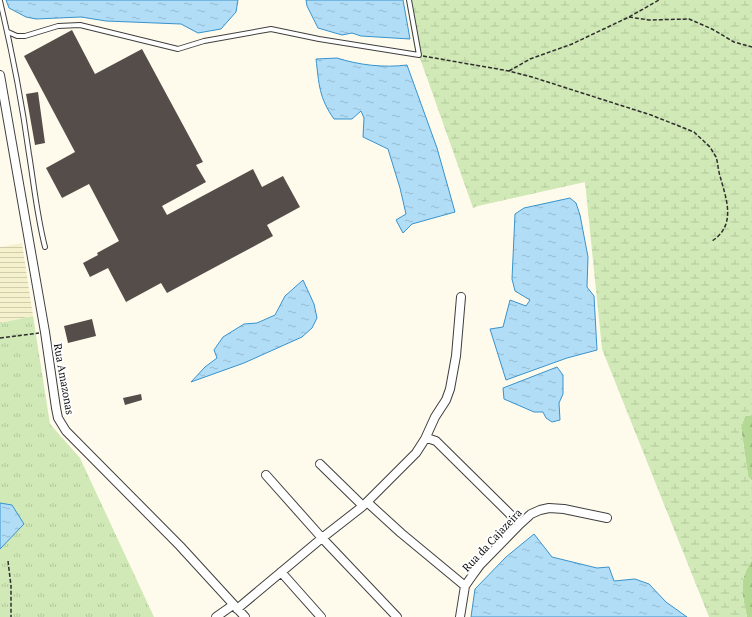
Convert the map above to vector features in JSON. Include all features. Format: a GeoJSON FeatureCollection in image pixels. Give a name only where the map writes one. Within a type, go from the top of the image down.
{"type":"FeatureCollection","features":[{"type":"Feature","properties":{"kind":"street","name":"Rua Amazonas"},"geometry":{"type":"LineString","coordinates":[[0,75],[45,332],[58,418],[66,432],[180,546],[245,617]]}},
{"type":"Feature","properties":{"kind":"street"},"geometry":{"type":"LineString","coordinates":[[216,617],[235,607],[365,504],[412,457],[425,439],[446,400],[450,389],[456,356],[461,296]]}},
{"type":"Feature","properties":{"kind":"street"},"geometry":{"type":"LineString","coordinates":[[425,439],[430,439],[436,442],[520,524]]}},
{"type":"Feature","properties":{"kind":"street","name":"Rua da Cajazeira"},"geometry":{"type":"LineString","coordinates":[[320,464],[365,504],[465,586]]}},
{"type":"Feature","properties":{"kind":"street"},"geometry":{"type":"LineString","coordinates":[[266,475],[322,538],[397,617]]}},
{"type":"Feature","properties":{"kind":"street","name":"Rua da Cajazeira"},"geometry":{"type":"LineString","coordinates":[[460,617],[465,586],[480,566],[531,514],[549,508],[564,509],[607,518]]}},
{"type":"Feature","properties":{"kind":"street"},"geometry":{"type":"LineString","coordinates":[[281,572],[321,617]]}},
{"type":"Feature","properties":{"kind":"lane"},"geometry":{"type":"LineString","coordinates":[[8,32],[17,36],[25,36],[58,26],[80,25],[178,49],[204,41],[271,29],[320,39],[419,55],[409,0]]}},
{"type":"Feature","properties":{"kind":"lane"},"geometry":{"type":"LineString","coordinates":[[0,1],[8,32],[29,154],[36,211],[45,247]]}},
{"type":"Feature","properties":{"kind":"path"},"geometry":{"type":"LineString","coordinates":[[509,71],[530,59],[572,44],[659,0]]}},
{"type":"Feature","properties":{"kind":"path"},"geometry":{"type":"LineString","coordinates":[[628,17],[649,20],[689,19],[712,28],[734,42],[752,46]]}},
{"type":"Feature","properties":{"kind":"path"},"geometry":{"type":"LineString","coordinates":[[419,55],[509,71],[532,77],[651,115],[694,132],[710,147],[716,157],[728,208],[728,216],[722,232],[712,240]]}},
{"type":"Feature","properties":{"kind":"path"},"geometry":{"type":"LineString","coordinates":[[0,338],[45,332]]}},
{"type":"Feature","properties":{"kind":"path"},"geometry":{"type":"LineString","coordinates":[[8,560],[11,579],[11,617]]}},
{"type":"Feature","properties":{"kind":"shaded area"},"geometry":{"type":"Polygon","coordinates":[[[22,243],[33,316],[0,323],[0,247],[22,243]]]}},
{"type":"Feature","properties":{"kind":"green space"},"geometry":{"type":"Polygon","coordinates":[[[406,0],[752,0],[752,415],[745,416],[741,428],[748,476],[752,481],[752,560],[745,574],[742,587],[747,617],[709,617],[602,349],[585,182],[473,208],[421,61],[415,51],[406,0]]]}},
{"type":"Feature","properties":{"kind":"green space"},"geometry":{"type":"Polygon","coordinates":[[[33,316],[50,424],[80,458],[154,617],[0,617],[0,549],[23,524],[12,505],[0,503],[0,323],[33,316]]]}},
{"type":"Feature","properties":{"kind":"green space"},"geometry":{"type":"Polygon","coordinates":[[[752,415],[752,481],[748,476],[741,427],[745,416],[752,415]]]}},
{"type":"Feature","properties":{"kind":"green space"},"geometry":{"type":"Polygon","coordinates":[[[752,560],[752,617],[747,617],[742,587],[745,574],[752,560]]]}},
{"type":"Feature","properties":{"kind":"water"},"geometry":{"type":"Polygon","coordinates":[[[6,0],[238,0],[236,12],[221,29],[198,33],[181,24],[106,21],[81,17],[36,19],[26,17],[9,8],[6,0]]]}},
{"type":"Feature","properties":{"kind":"water"},"geometry":{"type":"Polygon","coordinates":[[[306,0],[403,0],[410,39],[361,36],[352,33],[342,35],[318,28],[307,6],[306,0]]]}},
{"type":"Feature","properties":{"kind":"water"},"geometry":{"type":"Polygon","coordinates":[[[337,58],[372,65],[407,65],[437,148],[455,212],[412,224],[403,233],[396,220],[406,214],[388,149],[363,137],[364,118],[361,111],[352,119],[334,119],[325,104],[319,83],[316,59],[337,58]]]}},
{"type":"Feature","properties":{"kind":"water"},"geometry":{"type":"Polygon","coordinates":[[[570,198],[576,203],[580,215],[588,257],[587,287],[594,296],[597,350],[567,358],[506,380],[490,329],[503,327],[510,300],[526,306],[530,300],[515,291],[512,279],[515,214],[524,208],[570,198]]]}},
{"type":"Feature","properties":{"kind":"water"},"geometry":{"type":"Polygon","coordinates":[[[303,280],[314,304],[317,318],[312,328],[302,337],[244,363],[191,382],[205,367],[217,358],[214,350],[223,337],[244,324],[257,323],[275,315],[285,296],[303,280]]]}},
{"type":"Feature","properties":{"kind":"water"},"geometry":{"type":"Polygon","coordinates":[[[557,367],[563,375],[563,394],[559,403],[560,420],[552,422],[546,418],[543,412],[534,412],[504,399],[503,388],[557,367]]]}},
{"type":"Feature","properties":{"kind":"water"},"geometry":{"type":"Polygon","coordinates":[[[0,503],[12,505],[24,524],[0,549],[0,503]]]}},
{"type":"Feature","properties":{"kind":"water"},"geometry":{"type":"Polygon","coordinates":[[[534,534],[552,557],[597,568],[609,567],[614,581],[635,579],[649,584],[666,602],[687,617],[471,617],[475,589],[506,557],[534,534]]]}},
{"type":"Feature","properties":{"kind":"building"},"geometry":{"type":"Polygon","coordinates":[[[72,30],[95,74],[142,49],[203,162],[196,165],[206,182],[162,206],[167,215],[253,169],[262,187],[283,176],[300,207],[267,225],[273,236],[167,293],[161,283],[126,302],[108,268],[90,277],[83,263],[98,255],[97,253],[119,241],[89,184],[62,198],[46,168],[75,152],[24,56],[72,30]]]}},
{"type":"Feature","properties":{"kind":"building"},"geometry":{"type":"Polygon","coordinates":[[[38,92],[45,143],[35,145],[26,94],[38,92]]]}},
{"type":"Feature","properties":{"kind":"building"},"geometry":{"type":"Polygon","coordinates":[[[92,319],[96,336],[68,343],[64,326],[92,319]]]}},
{"type":"Feature","properties":{"kind":"building"},"geometry":{"type":"Polygon","coordinates":[[[141,394],[142,400],[125,405],[123,398],[141,394]]]}}]}
